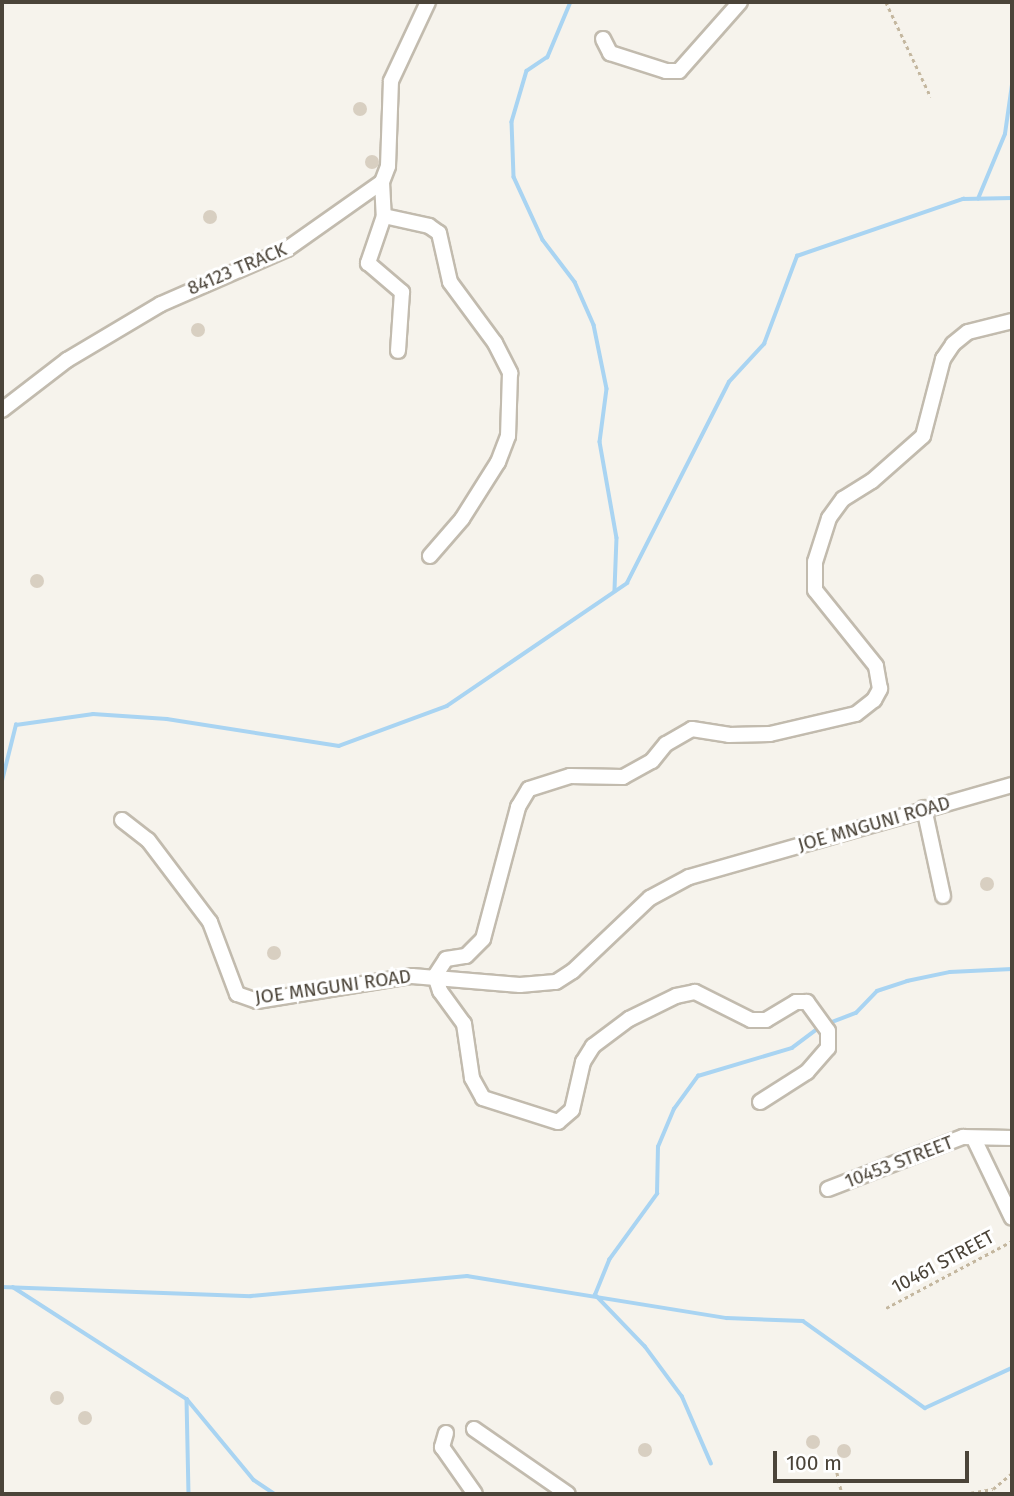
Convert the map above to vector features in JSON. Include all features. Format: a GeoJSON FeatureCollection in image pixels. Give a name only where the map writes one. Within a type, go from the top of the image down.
{"type":"FeatureCollection","features":[{"type":"Feature","properties":{"kind":"street"},"geometry":{"type":"LineString","coordinates":[[398,352],[402,292],[368,263],[384,216],[382,182],[388,166],[391,81],[428,2]]}},
{"type":"Feature","properties":{"kind":"street"},"geometry":{"type":"LineString","coordinates":[[603,39],[610,53],[666,71],[679,71],[740,2]]}},
{"type":"Feature","properties":{"kind":"street","name":"84123 TRACK"},"geometry":{"type":"LineString","coordinates":[[2,410],[67,360],[161,304],[287,249],[382,182]]}},
{"type":"Feature","properties":{"kind":"street"},"geometry":{"type":"LineString","coordinates":[[384,216],[429,226],[439,233],[450,282],[500,352],[510,373],[508,436],[498,462],[462,519],[430,556]]}},
{"type":"Feature","properties":{"kind":"street"},"geometry":{"type":"LineString","coordinates":[[760,1101],[807,1072],[828,1048],[828,1031],[807,1002],[796,1002],[766,1020],[751,1020],[695,992],[676,996],[629,1019],[593,1046],[583,1062],[572,1110],[558,1122],[483,1098],[472,1078],[464,1024],[440,991],[435,976],[446,959],[466,956],[483,939],[518,807],[529,789],[570,775],[623,777],[652,761],[666,744],[692,729],[729,735],[770,734],[856,714],[874,700],[880,689],[876,666],[815,590],[813,569],[829,518],[843,499],[872,481],[923,436],[943,359],[953,344],[968,332],[1012,321]]}},
{"type":"Feature","properties":{"kind":"street","name":"JOE MNGUNI ROAD"},"geometry":{"type":"LineString","coordinates":[[122,820],[148,840],[210,922],[230,984],[244,999],[257,1001],[381,980],[435,976],[520,985],[556,982],[573,971],[650,898],[676,883],[924,808],[1012,785]]}},
{"type":"Feature","properties":{"kind":"street"},"geometry":{"type":"LineString","coordinates":[[924,808],[943,896]]}},
{"type":"Feature","properties":{"kind":"street","name":"10453 STREET"},"geometry":{"type":"LineString","coordinates":[[828,1189],[963,1137],[975,1141],[1012,1138]]}},
{"type":"Feature","properties":{"kind":"street"},"geometry":{"type":"LineString","coordinates":[[975,1141],[1012,1219]]}},
{"type":"Feature","properties":{"kind":"street"},"geometry":{"type":"LineString","coordinates":[[474,1429],[568,1494]]}},
{"type":"Feature","properties":{"kind":"street"},"geometry":{"type":"LineString","coordinates":[[446,1433],[442,1447],[475,1494]]}},
{"type":"Feature","properties":{"kind":"path"},"geometry":{"type":"LineString","coordinates":[[886,2],[931,97]]}},
{"type":"Feature","properties":{"kind":"path","name":"10461 STREET"},"geometry":{"type":"LineString","coordinates":[[886,1308],[1012,1241]]}},
{"type":"Feature","properties":{"kind":"path"},"geometry":{"type":"LineString","coordinates":[[834,1458],[842,1494]]}},
{"type":"Feature","properties":{"kind":"path"},"geometry":{"type":"LineString","coordinates":[[964,1494],[988,1492],[1012,1473]]}},
{"type":"Feature","properties":{"kind":"building"},"geometry":{"type":"Polygon","coordinates":[[[360,102],[365,104],[365,114],[360,116],[355,114],[353,109],[355,104],[360,102]]]}},
{"type":"Feature","properties":{"kind":"building"},"geometry":{"type":"Polygon","coordinates":[[[372,155],[377,157],[377,167],[372,169],[367,167],[365,162],[367,157],[372,155]]]}},
{"type":"Feature","properties":{"kind":"building"},"geometry":{"type":"Polygon","coordinates":[[[210,210],[215,212],[215,222],[210,224],[205,222],[203,217],[205,212],[210,210]]]}},
{"type":"Feature","properties":{"kind":"building"},"geometry":{"type":"Polygon","coordinates":[[[198,323],[203,325],[203,335],[198,337],[193,335],[191,330],[193,325],[198,323]]]}},
{"type":"Feature","properties":{"kind":"building"},"geometry":{"type":"Polygon","coordinates":[[[37,574],[42,576],[42,586],[37,588],[32,586],[30,581],[32,576],[37,574]]]}},
{"type":"Feature","properties":{"kind":"building"},"geometry":{"type":"Polygon","coordinates":[[[987,877],[992,879],[992,889],[987,891],[982,889],[980,884],[982,879],[987,877]]]}},
{"type":"Feature","properties":{"kind":"building"},"geometry":{"type":"Polygon","coordinates":[[[274,946],[279,948],[279,958],[274,960],[269,958],[267,953],[269,948],[274,946]]]}},
{"type":"Feature","properties":{"kind":"building"},"geometry":{"type":"Polygon","coordinates":[[[57,1391],[62,1393],[62,1403],[57,1405],[52,1403],[50,1398],[52,1393],[57,1391]]]}},
{"type":"Feature","properties":{"kind":"building"},"geometry":{"type":"Polygon","coordinates":[[[85,1411],[90,1413],[90,1423],[85,1425],[80,1423],[78,1418],[80,1413],[85,1411]]]}},
{"type":"Feature","properties":{"kind":"building"},"geometry":{"type":"Polygon","coordinates":[[[813,1435],[818,1437],[818,1447],[813,1449],[808,1447],[806,1442],[808,1437],[813,1435]]]}},
{"type":"Feature","properties":{"kind":"building"},"geometry":{"type":"Polygon","coordinates":[[[645,1443],[650,1445],[650,1455],[645,1457],[640,1455],[638,1450],[640,1445],[645,1443]]]}},
{"type":"Feature","properties":{"kind":"building"},"geometry":{"type":"Polygon","coordinates":[[[844,1444],[849,1446],[849,1456],[844,1458],[839,1456],[837,1451],[839,1446],[844,1444]]]}},
{"type":"Feature","properties":{"kind":"waterway"},"geometry":{"type":"LineString","coordinates":[[571,2],[548,57],[527,71],[512,122],[514,177],[543,240],[575,282],[594,325],[607,389],[600,442],[617,538],[615,591]]}},
{"type":"Feature","properties":{"kind":"waterway"},"geometry":{"type":"LineString","coordinates":[[978,199],[1005,134],[1012,85]]}},
{"type":"Feature","properties":{"kind":"waterway"},"geometry":{"type":"LineString","coordinates":[[2,781],[16,725],[93,714],[167,719],[339,746],[447,706],[627,583],[729,382],[764,344],[797,256],[963,199],[1012,198]]}},
{"type":"Feature","properties":{"kind":"waterway"},"geometry":{"type":"LineString","coordinates":[[827,1024],[856,1013],[877,991],[907,981],[950,972],[1012,969]]}},
{"type":"Feature","properties":{"kind":"waterway"},"geometry":{"type":"LineString","coordinates":[[711,1464],[682,1397],[645,1347],[595,1295],[609,1260],[657,1194],[658,1147],[674,1109],[698,1076],[792,1048],[820,1027]]}},
{"type":"Feature","properties":{"kind":"waterway"},"geometry":{"type":"LineString","coordinates":[[2,1287],[251,1296],[467,1276],[727,1318],[803,1321],[925,1408],[1012,1368]]}},
{"type":"Feature","properties":{"kind":"waterway"},"geometry":{"type":"LineString","coordinates":[[13,1287],[187,1399],[254,1480],[275,1494]]}},
{"type":"Feature","properties":{"kind":"waterway"},"geometry":{"type":"LineString","coordinates":[[187,1399],[189,1494]]}}]}
